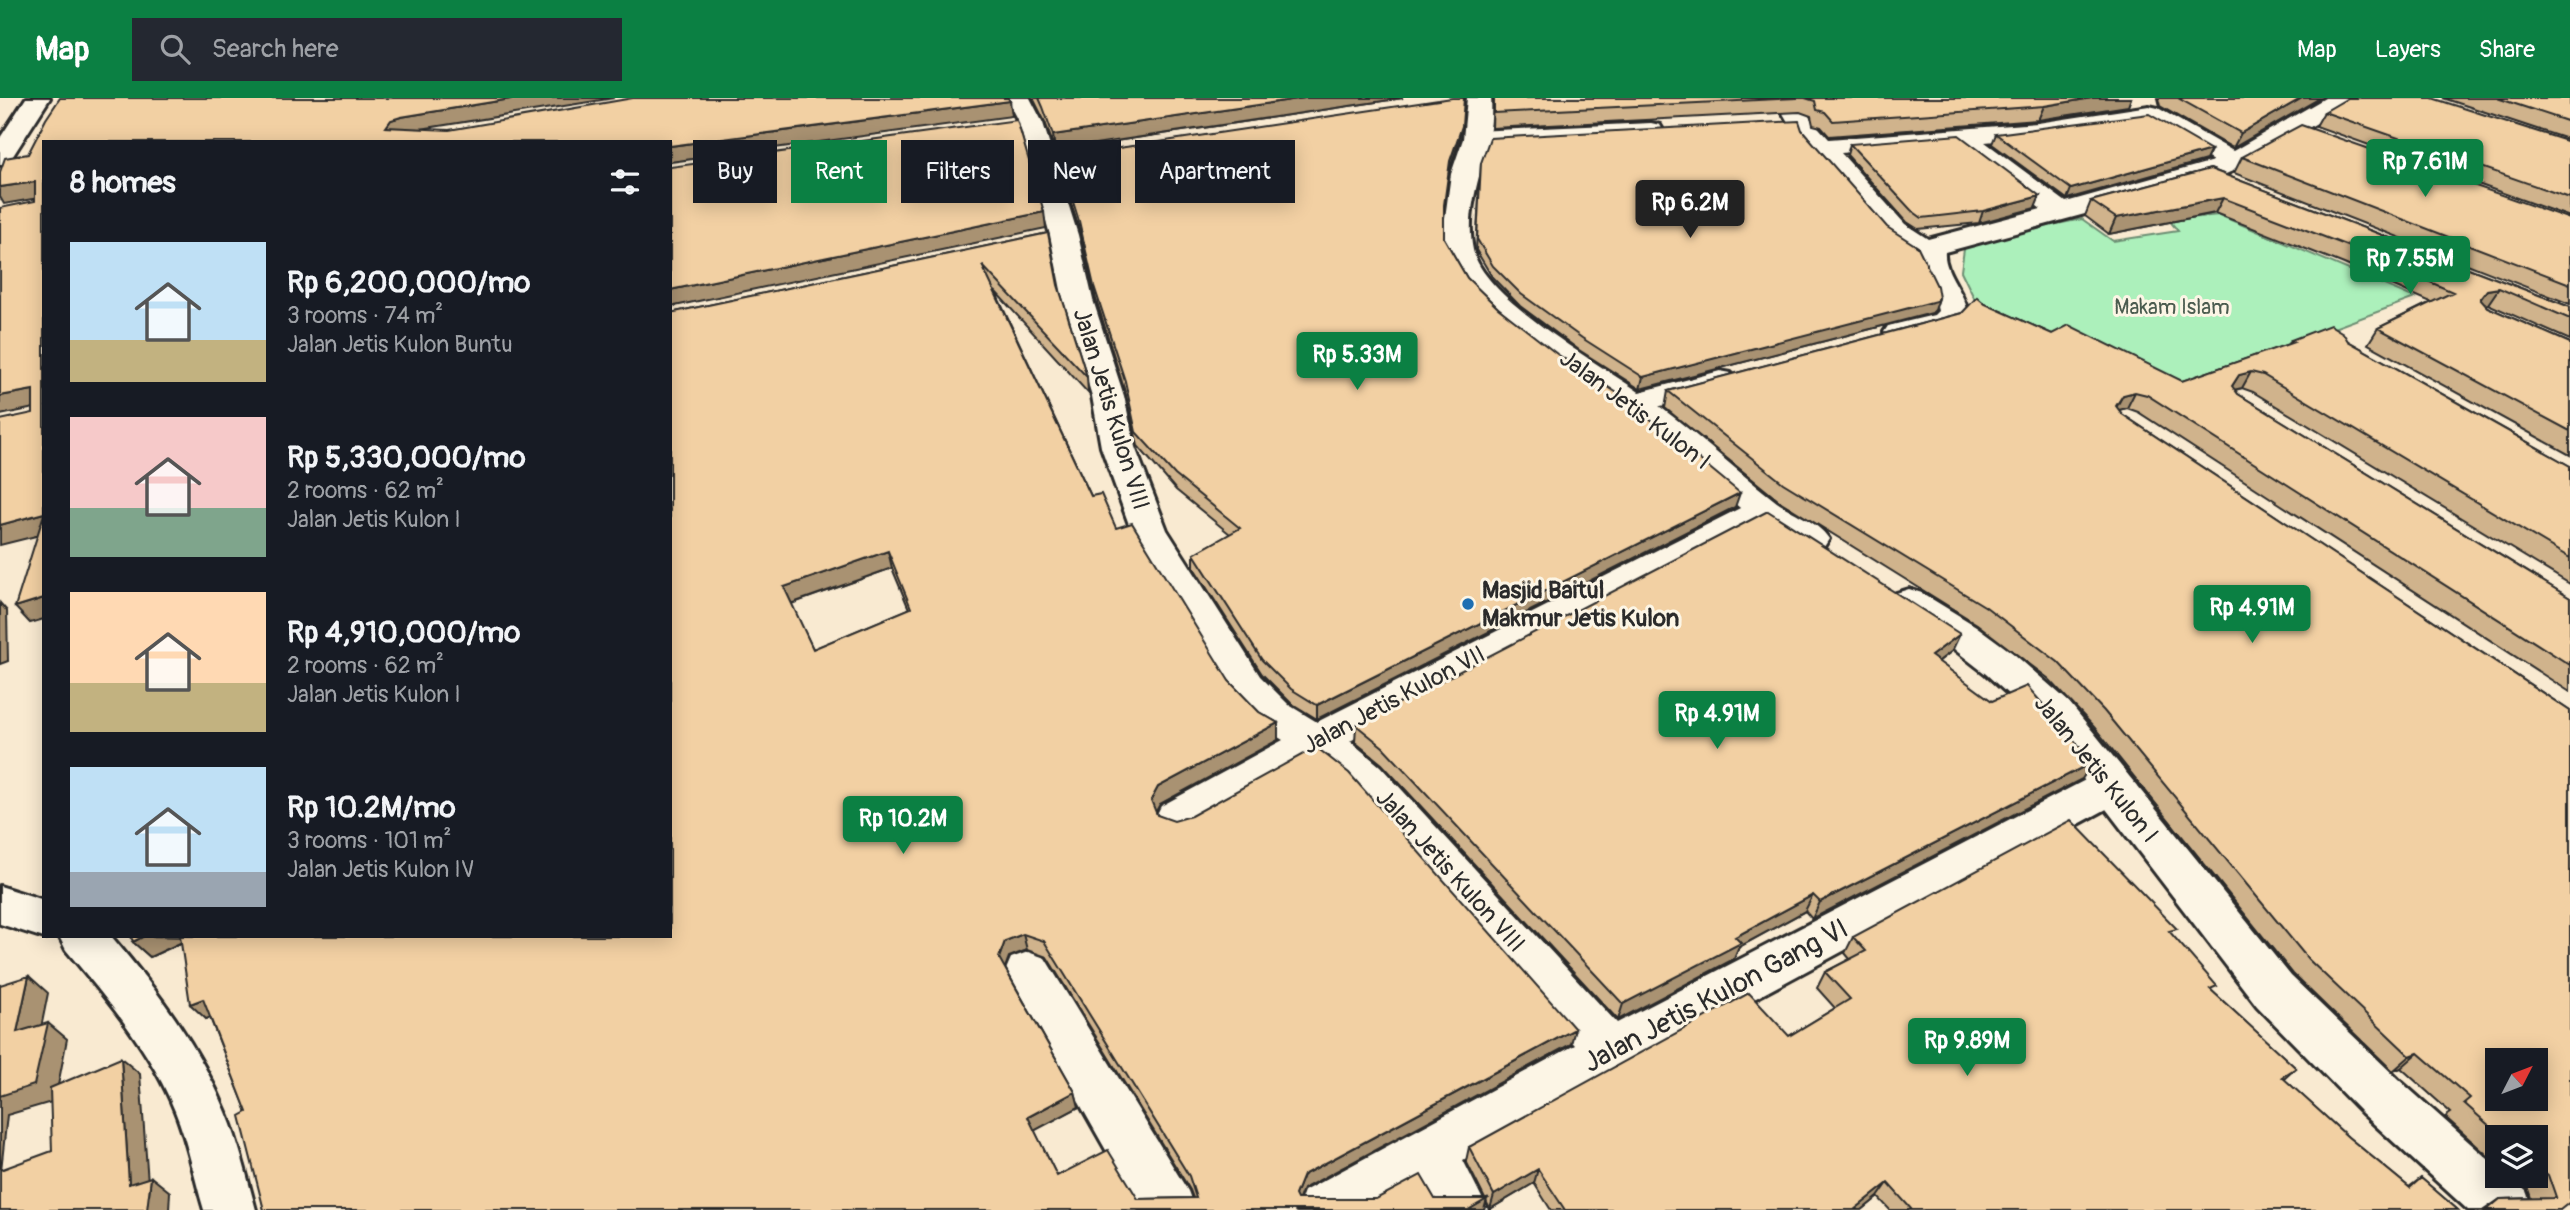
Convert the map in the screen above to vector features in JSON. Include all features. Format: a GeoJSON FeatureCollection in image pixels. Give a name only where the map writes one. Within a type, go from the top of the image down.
{"type":"FeatureCollection","features":[{"type":"Feature","properties":{"kind":"street"},"geometry":{"type":"LineString","coordinates":[[0,157],[38,98]]}},
{"type":"Feature","properties":{"kind":"street"},"geometry":{"type":"LineString","coordinates":[[1786,98],[1787,123],[1822,147],[1895,230],[1929,253],[1953,302],[1953,313],[1944,321],[1870,340]]}},
{"type":"Feature","properties":{"kind":"street"},"geometry":{"type":"LineString","coordinates":[[2294,98],[2333,103]]}},
{"type":"Feature","properties":{"kind":"street","name":"Jalan Jetis Kulon I"},"geometry":{"type":"LineString","coordinates":[[1469,99],[1480,110],[1476,139],[1464,174],[1459,218],[1460,251],[1478,284],[1508,314],[1567,359],[1634,403],[1764,510],[1846,561]]}},
{"type":"Feature","properties":{"kind":"street"},"geometry":{"type":"LineString","coordinates":[[1929,253],[1935,246],[1948,241],[2205,173],[2236,174],[2290,128],[2333,103]]}},
{"type":"Feature","properties":{"kind":"street"},"geometry":{"type":"LineString","coordinates":[[1822,147],[2038,130],[2147,106],[2236,174]]}},
{"type":"Feature","properties":{"kind":"street","name":"Jalan Jetis Kulon VIII"},"geometry":{"type":"LineString","coordinates":[[1018,116],[1056,160],[1051,238],[1078,300],[1108,396],[1118,447],[1149,530],[1246,686],[1275,716],[1341,755],[1365,777],[1612,1051]]}},
{"type":"Feature","properties":{"kind":"street"},"geometry":{"type":"LineString","coordinates":[[2290,128],[2319,138]]}},
{"type":"Feature","properties":{"kind":"street"},"geometry":{"type":"LineString","coordinates":[[1476,139],[1670,129]]}},
{"type":"Feature","properties":{"kind":"street"},"geometry":{"type":"LineString","coordinates":[[1961,136],[2061,211]]}},
{"type":"Feature","properties":{"kind":"street"},"geometry":{"type":"LineString","coordinates":[[1634,403],[1739,375]]}},
{"type":"Feature","properties":{"kind":"street","name":"Jalan Jetis Kulon VII"},"geometry":{"type":"LineString","coordinates":[[1176,818],[1316,740],[1764,510]]}},
{"type":"Feature","properties":{"kind":"street","name":"Jalan Jetis Kulon I"},"geometry":{"type":"LineString","coordinates":[[1881,583],[1963,636],[2033,691],[2078,740],[2274,991],[2380,1097],[2507,1210]]}},
{"type":"Feature","properties":{"kind":"street","name":"Jalan Jetis Kulon Gang VI"},"geometry":{"type":"LineString","coordinates":[[1323,1210],[1612,1051],[2112,786]]}},
{"type":"Feature","properties":{"kind":"street"},"geometry":{"type":"LineString","coordinates":[[0,905],[42,918]]}},
{"type":"Feature","properties":{"kind":"street"},"geometry":{"type":"LineString","coordinates":[[84,938],[158,1034],[196,1098],[230,1210]]}},
{"type":"Feature","properties":{"kind":"street"},"geometry":{"type":"LineString","coordinates":[[1028,972],[1169,1210]]}},
{"type":"Feature","properties":{"kind":"street"},"geometry":{"type":"LineString","coordinates":[[1429,1151],[1462,1210]]}},
{"type":"Feature","properties":{"kind":"green space","name":"Makam Islam"},"geometry":{"type":"Polygon","coordinates":[[[2219,215],[2415,298],[2169,389],[1976,302],[1961,271],[1965,242],[2082,219],[2113,241],[2178,231],[2169,220],[2219,215]]]}},
{"type":"Feature","properties":{"kind":"building"},"geometry":{"type":"Polygon","coordinates":[[[60,98],[517,98],[401,117],[391,120],[386,127],[449,130],[633,98],[1008,98],[1010,101],[715,140],[693,140],[693,143],[672,146],[672,140],[42,140],[42,514],[0,525],[0,420],[33,413],[33,390],[0,396],[0,208],[35,201],[35,182],[0,187],[0,172],[5,158],[28,154],[60,98]]]}},
{"type":"Feature","properties":{"kind":"building"},"geometry":{"type":"Polygon","coordinates":[[[1039,98],[1305,98],[1053,135],[1039,98]]]}},
{"type":"Feature","properties":{"kind":"building"},"geometry":{"type":"Polygon","coordinates":[[[1464,98],[1462,126],[1450,161],[1444,205],[1444,238],[1467,278],[1498,308],[1557,354],[1625,398],[1740,493],[1317,705],[1291,689],[1262,660],[1194,554],[1240,528],[1175,475],[1136,432],[1125,381],[1094,286],[1073,203],[1121,203],[1121,148],[1135,146],[1135,203],[1295,203],[1295,140],[1172,140],[1464,98]]]}},
{"type":"Feature","properties":{"kind":"building"},"geometry":{"type":"Polygon","coordinates":[[[1494,98],[1797,98],[1494,113],[1494,98]]]}},
{"type":"Feature","properties":{"kind":"building"},"geometry":{"type":"Polygon","coordinates":[[[1805,98],[2092,98],[2044,106],[1833,121],[1825,112],[1817,110],[1815,101],[1805,98]]]}},
{"type":"Feature","properties":{"kind":"building"},"geometry":{"type":"Polygon","coordinates":[[[2178,98],[2302,98],[2241,133],[2178,98]]]}},
{"type":"Feature","properties":{"kind":"building"},"geometry":{"type":"Polygon","coordinates":[[[2348,98],[2432,98],[2570,142],[2570,198],[2324,112],[2348,98]]]}},
{"type":"Feature","properties":{"kind":"building"},"geometry":{"type":"Polygon","coordinates":[[[2497,98],[2570,98],[2570,122],[2497,98]]]}},
{"type":"Feature","properties":{"kind":"building"},"geometry":{"type":"Polygon","coordinates":[[[2149,114],[2211,150],[2071,189],[1996,134],[2149,114]]]}},
{"type":"Feature","properties":{"kind":"building"},"geometry":{"type":"Polygon","coordinates":[[[1017,120],[1028,157],[1028,203],[1041,203],[1044,212],[672,290],[672,167],[693,164],[693,203],[777,203],[777,153],[791,151],[791,203],[887,203],[887,140],[869,140],[1017,120]]]}},
{"type":"Feature","properties":{"kind":"building"},"geometry":{"type":"Polygon","coordinates":[[[1799,121],[1802,130],[1887,227],[1918,247],[1937,286],[1939,298],[1936,301],[1643,377],[1521,294],[1493,266],[1477,239],[1481,163],[1490,138],[1799,121]]]}},
{"type":"Feature","properties":{"kind":"building"},"geometry":{"type":"Polygon","coordinates":[[[2301,125],[2570,219],[2570,284],[2242,157],[2301,125]]]}},
{"type":"Feature","properties":{"kind":"building"},"geometry":{"type":"Polygon","coordinates":[[[1959,135],[2040,196],[1983,211],[1922,218],[1911,210],[1850,144],[1959,135]]]}},
{"type":"Feature","properties":{"kind":"building"},"geometry":{"type":"Polygon","coordinates":[[[2210,169],[2570,307],[2570,319],[2499,288],[2487,290],[2480,299],[2487,307],[2570,343],[2570,431],[2378,328],[2453,292],[2353,248],[2223,198],[2116,218],[2091,201],[2210,169]]]}},
{"type":"Feature","properties":{"kind":"building"},"geometry":{"type":"Polygon","coordinates":[[[1048,233],[1058,285],[1087,377],[982,265],[1091,496],[1101,494],[1116,528],[1132,523],[1229,681],[1259,712],[1278,723],[1158,787],[1151,800],[1157,815],[1174,821],[1191,816],[1316,747],[1349,773],[1575,1029],[1303,1175],[1295,1195],[1297,1199],[1376,1199],[1421,1175],[1435,1199],[1487,1199],[1468,1210],[264,1210],[240,1116],[247,1112],[203,999],[190,1004],[180,938],[672,938],[672,313],[1048,233]],[[888,551],[784,587],[813,649],[911,608],[888,551]],[[1023,934],[1005,941],[999,958],[1075,1092],[1028,1117],[1057,1176],[1108,1150],[1138,1199],[1196,1198],[1189,1176],[1044,941],[1023,934]]]}},
{"type":"Feature","properties":{"kind":"building"},"geometry":{"type":"Polygon","coordinates":[[[1977,297],[1985,304],[2052,334],[2069,325],[2182,381],[2294,342],[2291,340],[2330,325],[2343,333],[2348,341],[2570,466],[2570,558],[2263,375],[2251,372],[2239,375],[2232,386],[2238,394],[2570,598],[2570,665],[2147,395],[2135,392],[2123,395],[2116,406],[2122,414],[2570,711],[2570,1202],[2560,1210],[2487,1210],[2500,1199],[2556,1198],[2548,1175],[2548,1125],[2489,1125],[2464,1103],[2470,1098],[2418,1053],[2410,1056],[2308,959],[2104,711],[2058,662],[1986,607],[1783,483],[1668,391],[1962,313],[1977,297]]]}},
{"type":"Feature","properties":{"kind":"building"},"geometry":{"type":"Polygon","coordinates":[[[1768,511],[1960,634],[1931,656],[1992,701],[2027,686],[2093,762],[1820,902],[1813,895],[1735,937],[1741,943],[1623,1004],[1383,747],[1356,725],[1768,511]]]}},
{"type":"Feature","properties":{"kind":"building"},"geometry":{"type":"Polygon","coordinates":[[[42,520],[42,599],[15,607],[42,520]]]}},
{"type":"Feature","properties":{"kind":"building"},"geometry":{"type":"Polygon","coordinates":[[[2071,820],[2177,929],[2169,931],[2217,986],[2210,989],[2296,1068],[2282,1077],[2410,1188],[2421,1178],[2458,1210],[1912,1210],[1888,1183],[1854,1210],[1565,1210],[1538,1169],[1494,1195],[1469,1147],[1749,993],[1789,1036],[1850,999],[1825,972],[1866,951],[1853,937],[2071,820]]]}},
{"type":"Feature","properties":{"kind":"building"},"geometry":{"type":"Polygon","coordinates":[[[29,976],[17,1032],[48,1023],[34,1085],[0,1096],[0,985],[29,976]]]}},
{"type":"Feature","properties":{"kind":"building"},"geometry":{"type":"Polygon","coordinates":[[[121,1058],[129,1184],[151,1177],[147,1210],[0,1210],[0,1170],[52,1151],[50,1088],[121,1058]]]}},
{"type":"Feature","properties":{"kind":"place","name":"Masjid Baitul Makmur Jetis Kulon"},"geometry":{"type":"Point","coordinates":[1468,604]}}]}
